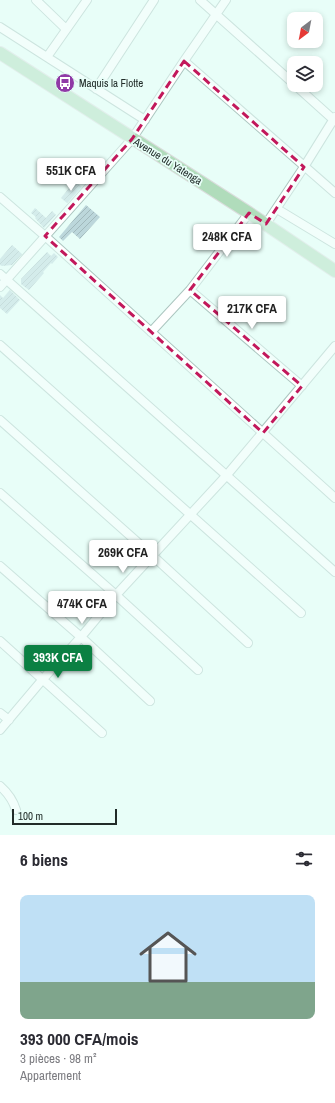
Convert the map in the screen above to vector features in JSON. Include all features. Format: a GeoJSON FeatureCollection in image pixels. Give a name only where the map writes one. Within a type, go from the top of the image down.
{"type":"FeatureCollection","features":[{"type":"Feature","properties":{"kind":"main road","name":"Avenue du Yatenga"},"geometry":{"type":"LineString","coordinates":[[0,53],[266,224],[335,271]]}},
{"type":"Feature","properties":{"kind":"street"},"geometry":{"type":"LineString","coordinates":[[36,0],[66,29]]}},
{"type":"Feature","properties":{"kind":"street"},"geometry":{"type":"LineString","coordinates":[[47,57],[87,0]]}},
{"type":"Feature","properties":{"kind":"street"},"geometry":{"type":"LineString","coordinates":[[96,89],[154,0]]}},
{"type":"Feature","properties":{"kind":"street"},"geometry":{"type":"LineString","coordinates":[[200,0],[287,79]]}},
{"type":"Feature","properties":{"kind":"street"},"geometry":{"type":"LineString","coordinates":[[0,287],[132,139],[226,0]]}},
{"type":"Feature","properties":{"kind":"street"},"geometry":{"type":"LineString","coordinates":[[0,27],[145,120]]}},
{"type":"Feature","properties":{"kind":"street"},"geometry":{"type":"LineString","coordinates":[[184,61],[335,193]]}},
{"type":"Feature","properties":{"kind":"street"},"geometry":{"type":"LineString","coordinates":[[266,224],[334,119],[302,92]]}},
{"type":"Feature","properties":{"kind":"street"},"geometry":{"type":"LineString","coordinates":[[0,197],[335,498]]}},
{"type":"Feature","properties":{"kind":"street"},"geometry":{"type":"LineString","coordinates":[[277,208],[335,244]]}},
{"type":"Feature","properties":{"kind":"street"},"geometry":{"type":"LineString","coordinates":[[151,332],[190,290],[249,213]]}},
{"type":"Feature","properties":{"kind":"street"},"geometry":{"type":"LineString","coordinates":[[0,274],[335,572]]}},
{"type":"Feature","properties":{"kind":"street"},"geometry":{"type":"LineString","coordinates":[[190,290],[302,386]]}},
{"type":"Feature","properties":{"kind":"street"},"geometry":{"type":"LineString","coordinates":[[0,345],[301,613]]}},
{"type":"Feature","properties":{"kind":"street"},"geometry":{"type":"LineString","coordinates":[[0,730],[116,595],[226,476],[335,346]]}},
{"type":"Feature","properties":{"kind":"street"},"geometry":{"type":"LineString","coordinates":[[0,420],[248,643]]}},
{"type":"Feature","properties":{"kind":"street"},"geometry":{"type":"LineString","coordinates":[[0,493],[116,595],[198,670]]}},
{"type":"Feature","properties":{"kind":"street"},"geometry":{"type":"LineString","coordinates":[[0,566],[150,700]]}},
{"type":"Feature","properties":{"kind":"street"},"geometry":{"type":"LineString","coordinates":[[0,641],[102,733]]}},
{"type":"Feature","properties":{"kind":"street"},"geometry":{"type":"LineString","coordinates":[[0,713],[8,720]]}},
{"type":"Feature","properties":{"kind":"street"},"geometry":{"type":"LineString","coordinates":[[0,786],[6,791],[14,802],[16,810]]}},
{"type":"Feature","properties":{"kind":"highlighted area"},"geometry":{"type":"Polygon","coordinates":[[[184,61],[304,167],[266,224],[249,213],[190,290],[302,386],[263,433],[45,236],[132,139],[184,61]]]}},
{"type":"Feature","properties":{"kind":"building"},"geometry":{"type":"Polygon","coordinates":[[[75,181],[82,187],[67,203],[61,198],[75,181]]]}},
{"type":"Feature","properties":{"kind":"building"},"geometry":{"type":"Polygon","coordinates":[[[86,205],[100,217],[80,239],[72,232],[63,241],[59,237],[86,205]]]}},
{"type":"Feature","properties":{"kind":"building"},"geometry":{"type":"Polygon","coordinates":[[[35,208],[46,218],[52,211],[56,215],[44,228],[31,213],[35,208]]]}},
{"type":"Feature","properties":{"kind":"building"},"geometry":{"type":"Polygon","coordinates":[[[12,245],[22,254],[12,265],[0,265],[0,259],[12,245]]]}},
{"type":"Feature","properties":{"kind":"building"},"geometry":{"type":"Polygon","coordinates":[[[47,252],[51,256],[54,253],[58,257],[43,272],[44,273],[29,290],[21,284],[21,279],[47,252]]]}},
{"type":"Feature","properties":{"kind":"building"},"geometry":{"type":"Polygon","coordinates":[[[10,290],[20,300],[7,314],[0,308],[0,295],[3,298],[10,290]]]}},
{"type":"Feature","properties":{"kind":"place","name":"Maquis la Flotte"},"geometry":{"type":"Point","coordinates":[65,83]}}]}
